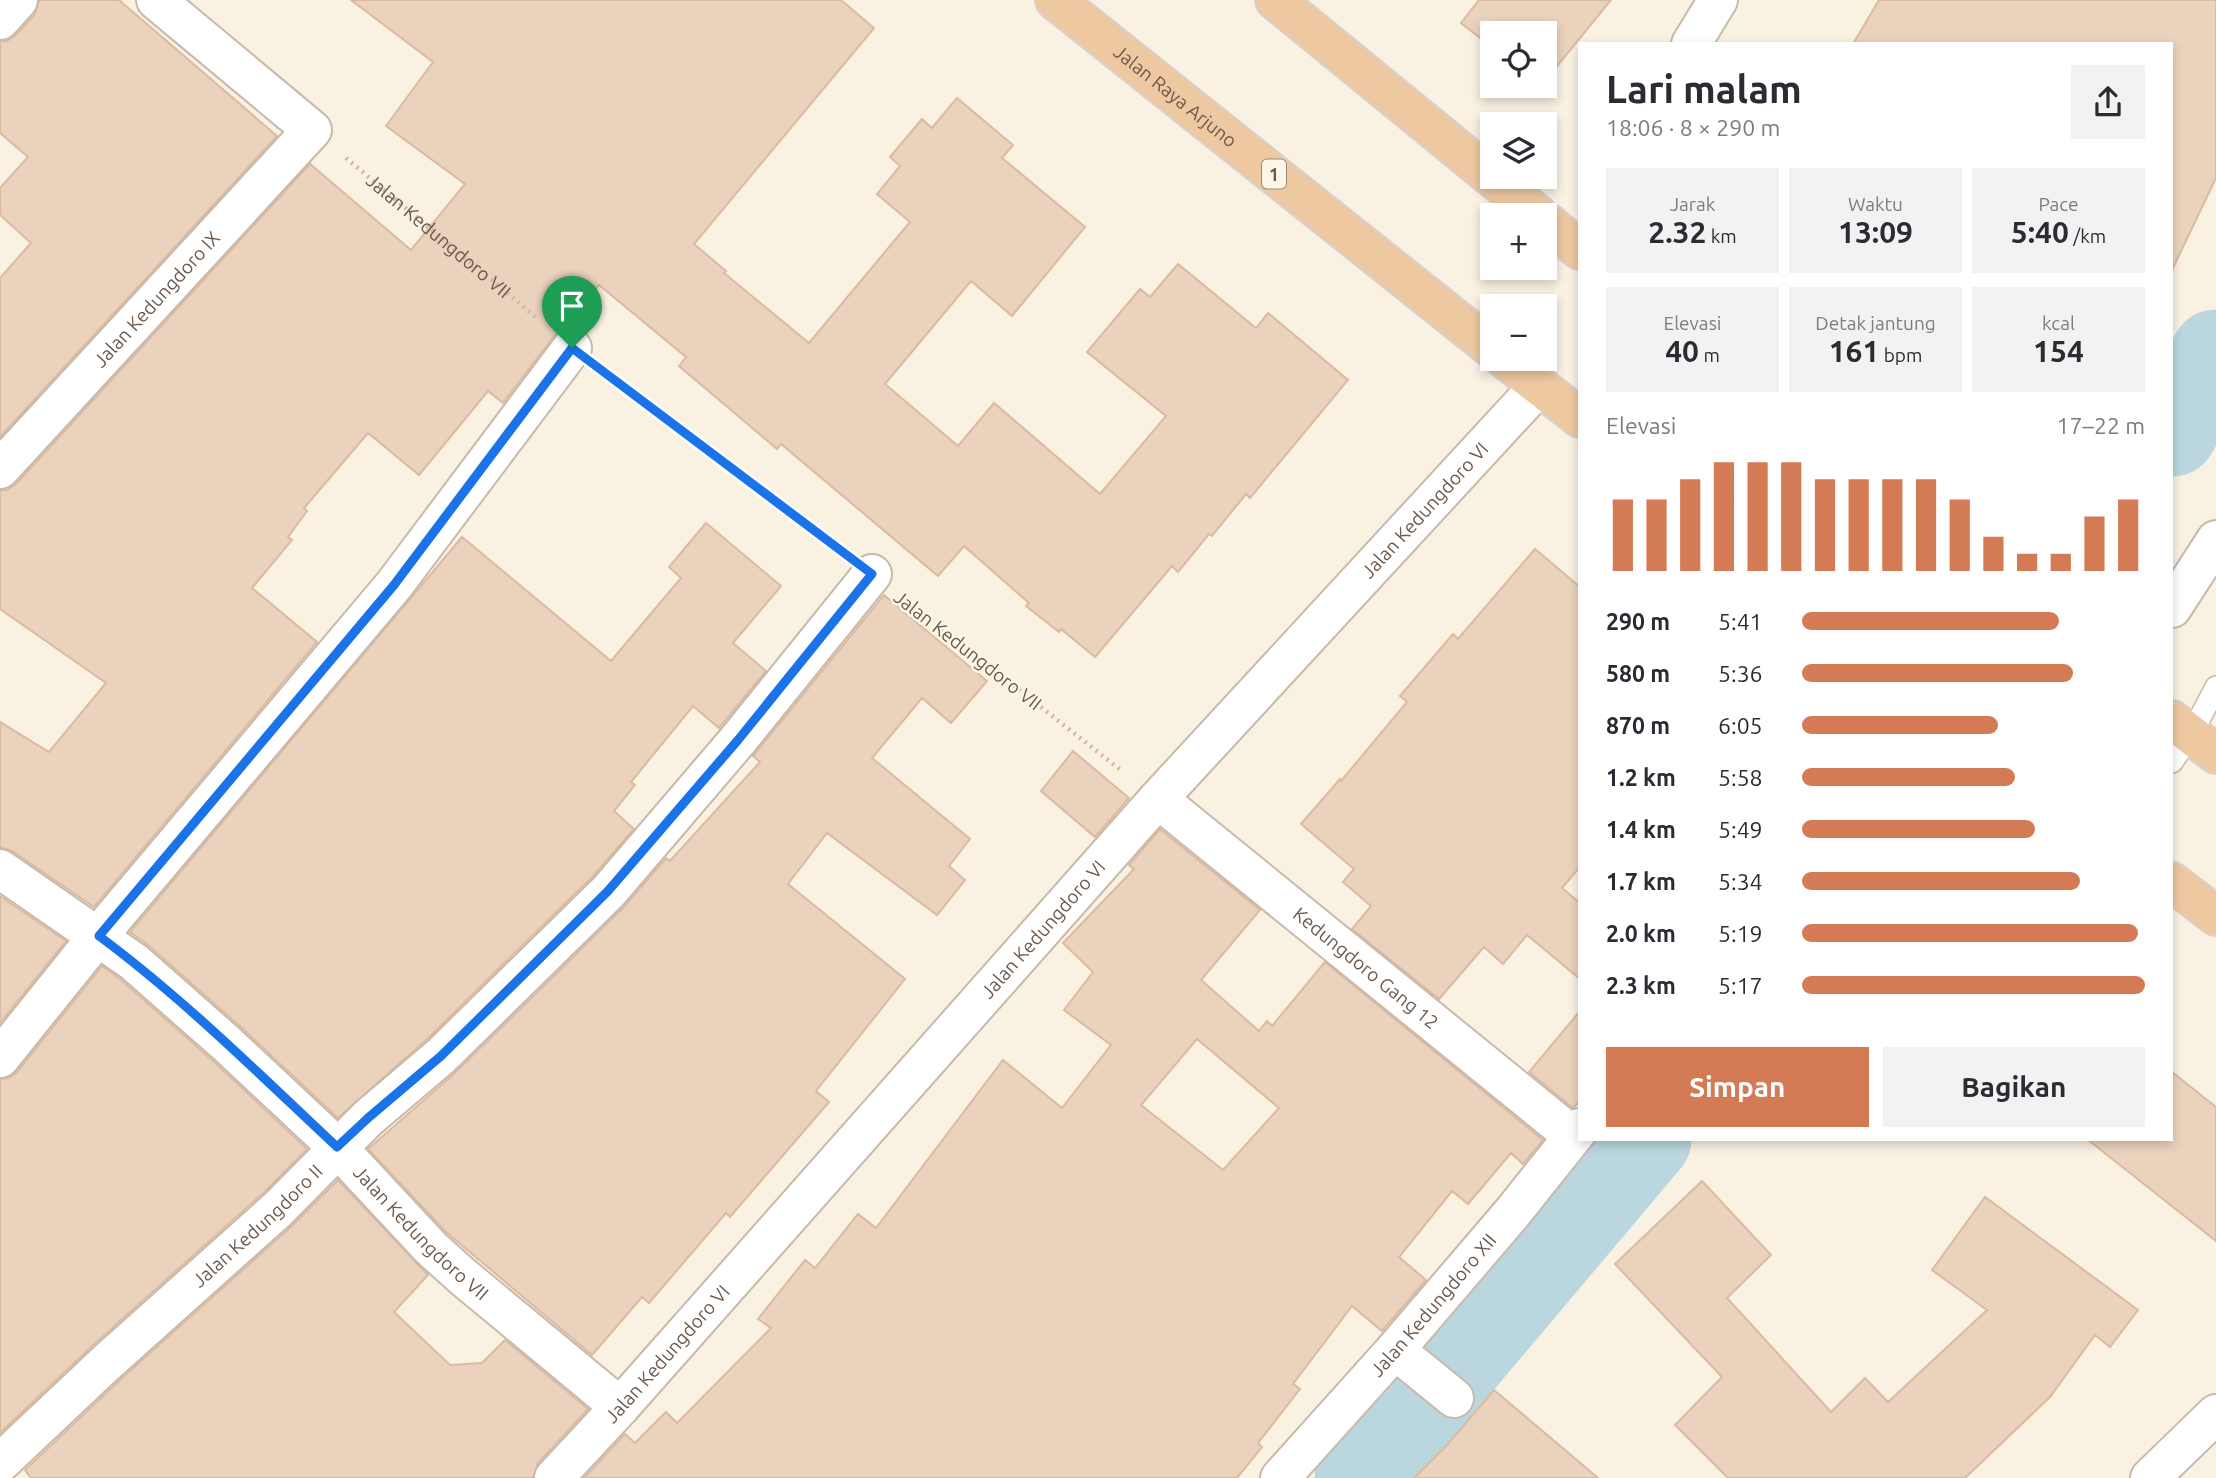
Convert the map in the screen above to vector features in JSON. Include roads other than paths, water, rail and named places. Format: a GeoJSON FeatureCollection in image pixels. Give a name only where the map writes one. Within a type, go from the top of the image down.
{"type":"FeatureCollection","features":[{"type":"Feature","properties":{"kind":"highway","name":"Jalan Raya Arjuno"},"geometry":{"type":"LineString","coordinates":[[1055,0],[1480,339]]}},
{"type":"Feature","properties":{"kind":"highway"},"geometry":{"type":"LineString","coordinates":[[1275,0],[1523,203]]}},
{"type":"Feature","properties":{"kind":"highway"},"geometry":{"type":"LineString","coordinates":[[1520,371],[1578,416]]}},
{"type":"Feature","properties":{"kind":"highway"},"geometry":{"type":"LineString","coordinates":[[2173,883],[2216,916]]}},
{"type":"Feature","properties":{"kind":"street"},"geometry":{"type":"LineString","coordinates":[[0,20],[18,0]]}},
{"type":"Feature","properties":{"kind":"street","name":"Jalan Kedungdoro IX"},"geometry":{"type":"LineString","coordinates":[[0,469],[312,130],[156,0]]}},
{"type":"Feature","properties":{"kind":"street"},"geometry":{"type":"LineString","coordinates":[[1693,42],[1718,0]]}},
{"type":"Feature","properties":{"kind":"street"},"geometry":{"type":"LineString","coordinates":[[0,1058],[394,585],[572,348]]}},
{"type":"Feature","properties":{"kind":"street","name":"Jalan Kedungdoro VI"},"geometry":{"type":"LineString","coordinates":[[554,1478],[620,1407],[1158,799],[1539,386]]}},
{"type":"Feature","properties":{"kind":"street"},"geometry":{"type":"LineString","coordinates":[[2173,606],[2216,540]]}},
{"type":"Feature","properties":{"kind":"street","name":"Jalan Kedungdoro II"},"geometry":{"type":"LineString","coordinates":[[0,1463],[106,1363],[278,1209],[368,1118],[441,1056],[608,891],[738,740],[872,574]]}},
{"type":"Feature","properties":{"kind":"street","name":"Kedungdoro Gang 12"},"geometry":{"type":"LineString","coordinates":[[1158,799],[1577,1132]]}},
{"type":"Feature","properties":{"kind":"street","name":"Jalan Kedungdoro VII"},"geometry":{"type":"LineString","coordinates":[[0,869],[134,962],[337,1147],[446,1262],[620,1407]]}},
{"type":"Feature","properties":{"kind":"street","name":"Jalan Kedungdoro XII"},"geometry":{"type":"LineString","coordinates":[[1280,1478],[1399,1352],[1577,1132]]}},
{"type":"Feature","properties":{"kind":"street"},"geometry":{"type":"LineString","coordinates":[[1399,1352],[1449,1393]]}},
{"type":"Feature","properties":{"kind":"street"},"geometry":{"type":"LineString","coordinates":[[2150,1478],[2216,1414]]}},
{"type":"Feature","properties":{"kind":"lane"},"geometry":{"type":"LineString","coordinates":[[2188,743],[2216,688]]}},
{"type":"Feature","properties":{"kind":"waterway"},"geometry":{"type":"LineString","coordinates":[[2173,429],[2216,355]]}},
{"type":"Feature","properties":{"kind":"waterway"},"geometry":{"type":"LineString","coordinates":[[1360,1478],[1644,1141]]}}]}
